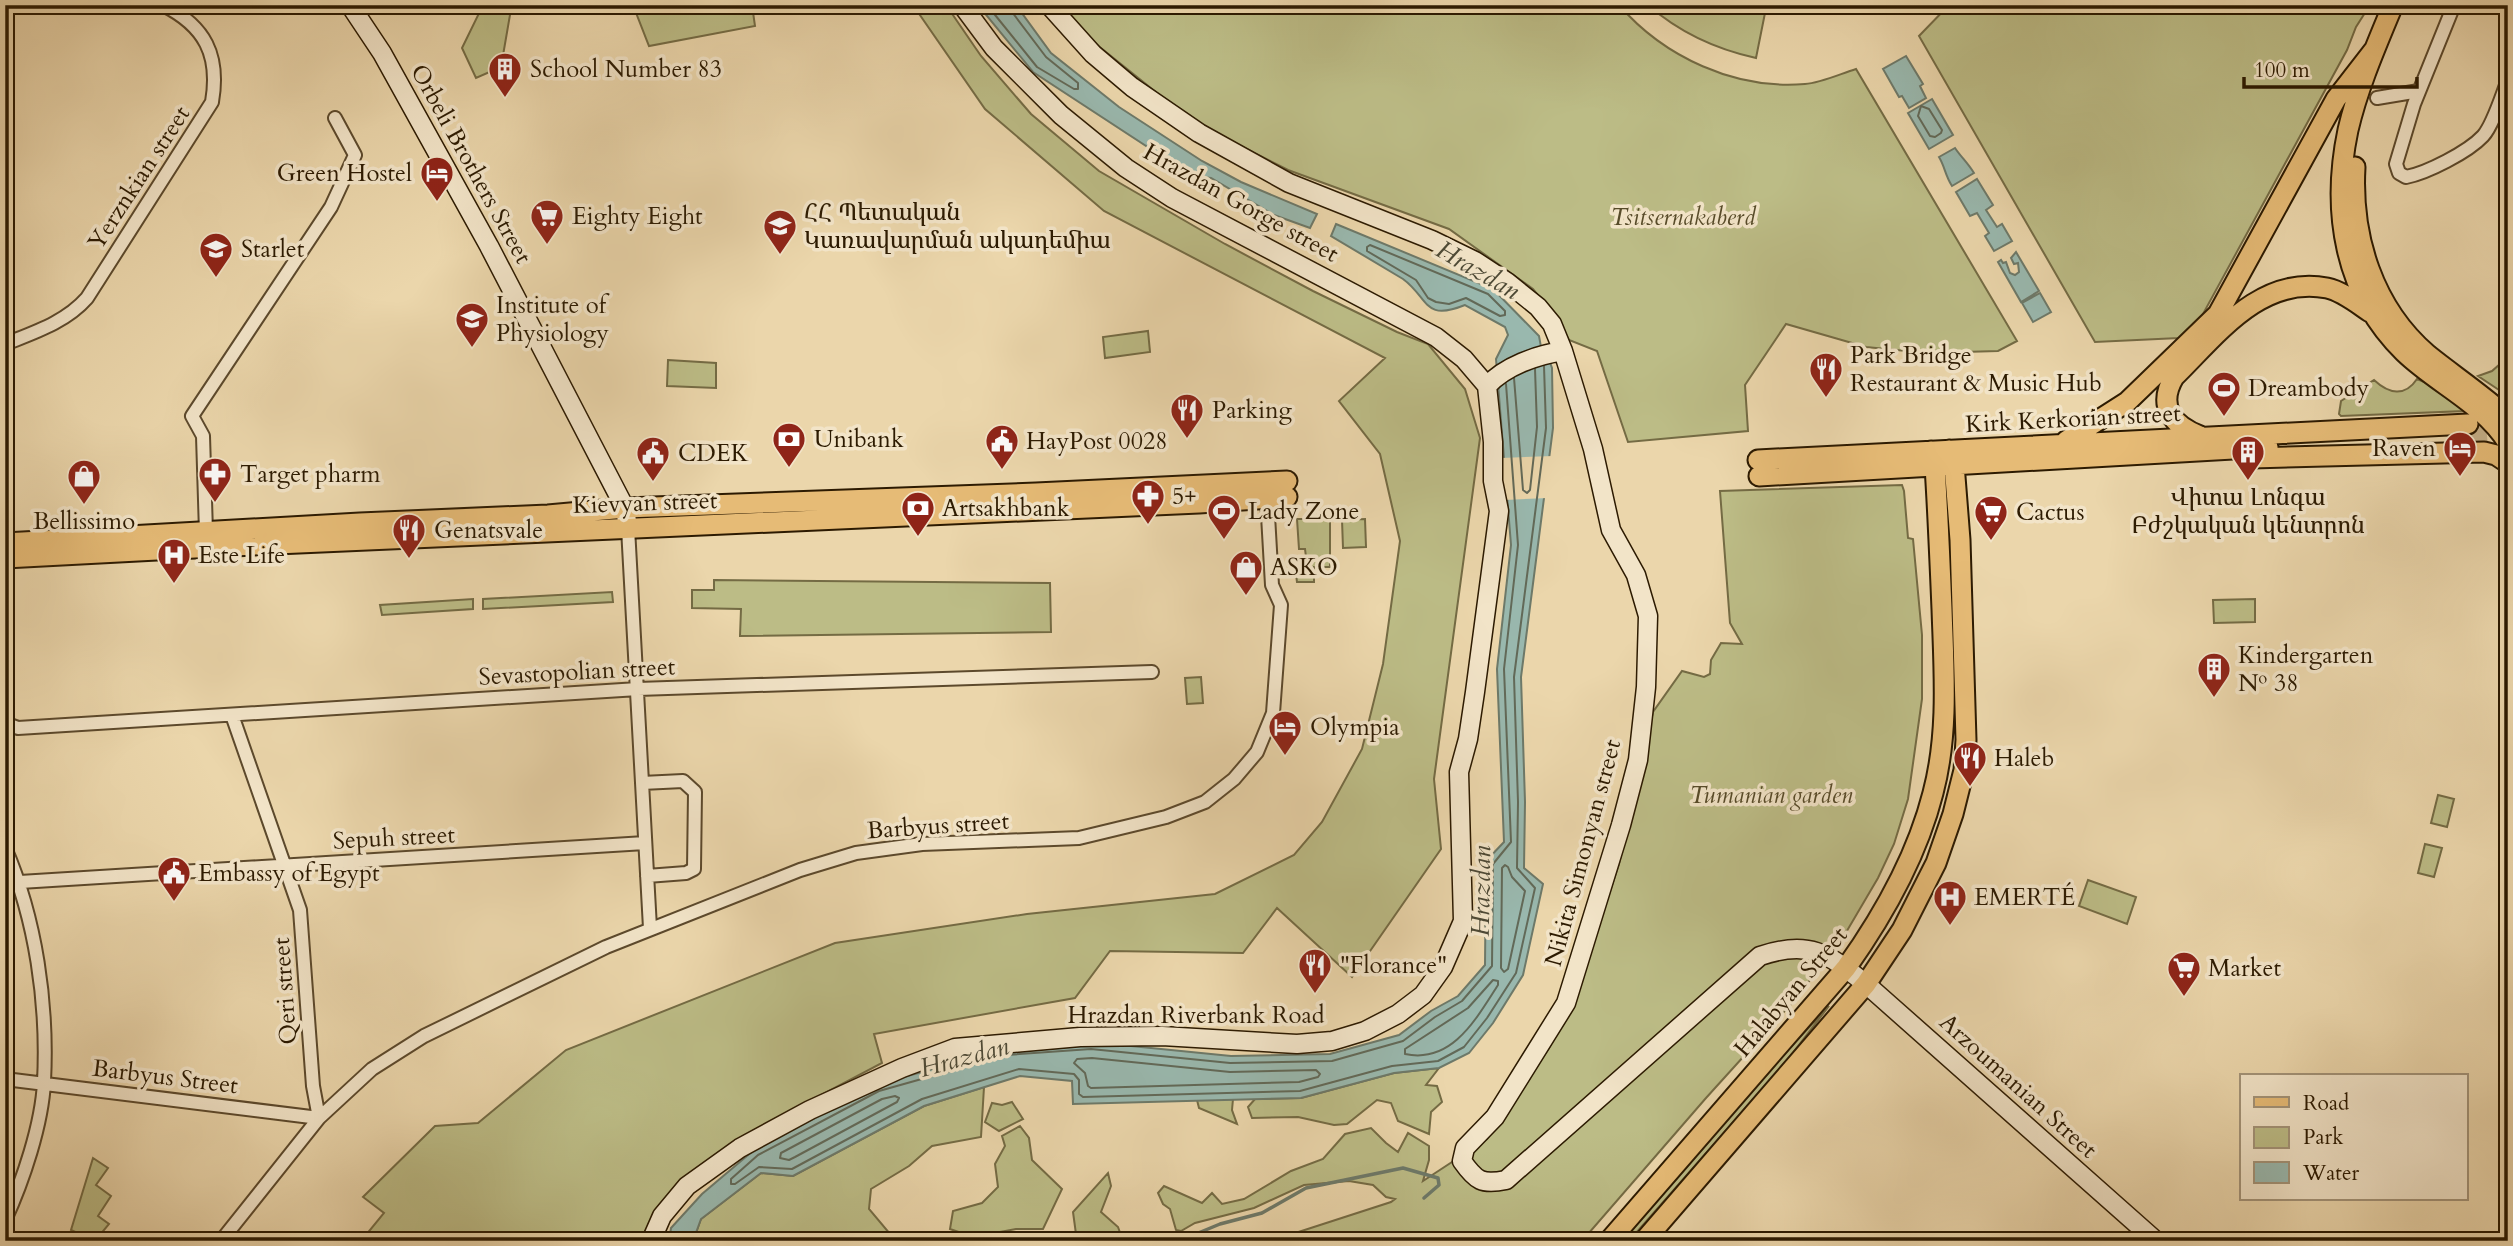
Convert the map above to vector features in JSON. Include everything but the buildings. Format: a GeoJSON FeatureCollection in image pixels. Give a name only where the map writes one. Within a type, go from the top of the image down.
{"type":"FeatureCollection","features":[{"type":"Feature","properties":{"kind":"main road"},"geometry":{"type":"LineString","coordinates":[[2393,5],[2374,50],[2348,129],[2341,187],[2342,215],[2350,265],[2355,282],[2388,335],[2404,352],[2483,413],[2508,443]]}},
{"type":"Feature","properties":{"kind":"main road"},"geometry":{"type":"LineString","coordinates":[[2406,5],[2382,62],[2364,119],[2356,157],[2356,207],[2363,252],[2384,302],[2413,341],[2508,418]]}},
{"type":"Feature","properties":{"kind":"main road"},"geometry":{"type":"LineString","coordinates":[[2062,444],[2127,402],[2218,314],[2336,99],[2374,50]]}},
{"type":"Feature","properties":{"kind":"main road"},"geometry":{"type":"LineString","coordinates":[[2200,436],[2183,430],[2172,419],[2167,399],[2168,388],[2174,377],[2241,311],[2266,295],[2295,286],[2329,288],[2373,314]]}},
{"type":"Feature","properties":{"kind":"main road","name":"Kirk Kerkorian street"},"geometry":{"type":"LineString","coordinates":[[2468,430],[2140,453],[1942,457],[2062,444],[2200,436],[2468,430]]}},
{"type":"Feature","properties":{"kind":"main road"},"geometry":{"type":"LineString","coordinates":[[2140,453],[2220,459],[2484,452],[2497,455],[2508,463]]}},
{"type":"Feature","properties":{"kind":"main road"},"geometry":{"type":"LineString","coordinates":[[1759,468],[1942,457]]}},
{"type":"Feature","properties":{"kind":"main road","name":"Halabyan Street"},"geometry":{"type":"LineString","coordinates":[[1609,1241],[1846,968],[1867,939],[1914,848],[1933,794],[1943,738],[1945,688],[1942,457]]}},
{"type":"Feature","properties":{"kind":"main road","name":"Halabyan Street"},"geometry":{"type":"LineString","coordinates":[[1644,1241],[1866,984],[1902,930],[1923,892],[1953,814],[1964,770],[1967,711],[1960,540],[1942,457]]}},
{"type":"Feature","properties":{"kind":"main road","name":"Kievyan street"},"geometry":{"type":"LineString","coordinates":[[5,543],[206,532],[628,528],[937,506],[1287,489],[1267,498],[1200,494]]}},
{"type":"Feature","properties":{"kind":"main road","name":"Kievyan street"},"geometry":{"type":"LineString","coordinates":[[5,558],[625,508],[937,506]]}},
{"type":"Feature","properties":{"kind":"street","name":"Yerznkian street"},"geometry":{"type":"LineString","coordinates":[[5,344],[63,319],[87,298],[212,102],[214,64],[208,42],[191,24],[163,5]]}},
{"type":"Feature","properties":{"kind":"street","name":"Orbeli Brothers Street"},"geometry":{"type":"LineString","coordinates":[[350,5],[382,52],[489,246],[625,508],[628,528]]}},
{"type":"Feature","properties":{"kind":"street","name":"Hrazdan Gorge street"},"geometry":{"type":"LineString","coordinates":[[962,5],[994,48],[1061,115],[1126,168],[1172,198],[1436,337],[1492,380]]}},
{"type":"Feature","properties":{"kind":"street","name":"Nikita Simonyan street"},"geometry":{"type":"LineString","coordinates":[[1049,5],[1093,54],[1132,87],[1199,133],[1289,183],[1432,240],[1475,261],[1538,307],[1552,324],[1555,353],[1593,449],[1611,530],[1636,575],[1648,616],[1646,687],[1639,748],[1621,825],[1566,1003],[1495,1117],[1465,1148],[1462,1161],[1478,1180],[1490,1183],[1506,1180],[1760,956],[1778,950],[1808,948],[1833,958],[1846,968]]}},
{"type":"Feature","properties":{"kind":"street"},"geometry":{"type":"LineString","coordinates":[[2454,5],[2419,91],[2396,164],[2399,173],[2406,177],[2420,174],[2485,134],[2508,80]]}},
{"type":"Feature","properties":{"kind":"street"},"geometry":{"type":"LineString","coordinates":[[2376,98],[2419,91]]}},
{"type":"Feature","properties":{"kind":"street"},"geometry":{"type":"LineString","coordinates":[[206,532],[203,436],[192,416],[331,207],[355,155],[335,118]]}},
{"type":"Feature","properties":{"kind":"street"},"geometry":{"type":"LineString","coordinates":[[1492,380],[1555,353]]}},
{"type":"Feature","properties":{"kind":"street","name":"Hrazdan Riverbank Road"},"geometry":{"type":"LineString","coordinates":[[651,1241],[662,1216],[687,1186],[740,1148],[810,1110],[902,1068],[955,1048],[1080,1037],[1162,1036],[1297,1044],[1332,1041],[1365,1031],[1398,1014],[1423,995],[1443,967],[1463,921],[1459,772],[1468,739],[1499,511],[1493,481],[1492,380]]}},
{"type":"Feature","properties":{"kind":"street","name":"Barbyus street"},"geometry":{"type":"LineString","coordinates":[[319,1118],[372,1069],[424,1036],[606,947],[800,870],[856,853],[922,844],[1079,838],[1166,817],[1205,802],[1234,779],[1257,752],[1273,713],[1281,605],[1272,585],[1267,498]]}},
{"type":"Feature","properties":{"kind":"street"},"geometry":{"type":"LineString","coordinates":[[628,528],[650,928]]}},
{"type":"Feature","properties":{"kind":"street","name":"Sevastopolian street"},"geometry":{"type":"LineString","coordinates":[[5,723],[18,728],[638,689],[1152,672]]}},
{"type":"Feature","properties":{"kind":"street","name":"Qeri street"},"geometry":{"type":"LineString","coordinates":[[232,715],[300,910],[313,1086],[319,1118]]}},
{"type":"Feature","properties":{"kind":"street"},"geometry":{"type":"LineString","coordinates":[[642,783],[683,781],[695,792],[694,869],[686,873],[647,876]]}},
{"type":"Feature","properties":{"kind":"street","name":"Sepuh street"},"geometry":{"type":"LineString","coordinates":[[20,882],[645,844]]}},
{"type":"Feature","properties":{"kind":"street"},"geometry":{"type":"LineString","coordinates":[[5,848],[20,882],[33,938],[43,1010],[44,1083],[39,1116],[20,1188],[5,1220]]}},
{"type":"Feature","properties":{"kind":"street","name":"Arzoumanian Street"},"geometry":{"type":"LineString","coordinates":[[1846,968],[2156,1241]]}},
{"type":"Feature","properties":{"kind":"street","name":"Barbyus Street"},"geometry":{"type":"LineString","coordinates":[[5,1079],[319,1118]]}},
{"type":"Feature","properties":{"kind":"street"},"geometry":{"type":"LineString","coordinates":[[220,1241],[319,1118]]}},
{"type":"Feature","properties":{"kind":"green space"},"geometry":{"type":"Polygon","coordinates":[[[483,5],[511,9],[501,67],[476,78],[462,48],[483,5]]]}},
{"type":"Feature","properties":{"kind":"green space"},"geometry":{"type":"Polygon","coordinates":[[[633,5],[752,5],[755,26],[649,46],[633,5]]]}},
{"type":"Feature","properties":{"kind":"green space"},"geometry":{"type":"Polygon","coordinates":[[[913,5],[946,5],[981,56],[1031,114],[1099,171],[1313,291],[1428,344],[1465,389],[1480,438],[1434,779],[1441,849],[1352,977],[1277,908],[1243,953],[1110,951],[1075,998],[874,1034],[882,1063],[743,1136],[678,1186],[657,1241],[361,1241],[384,1213],[363,1197],[435,1126],[478,1123],[566,1050],[835,943],[1027,914],[1215,894],[1294,855],[1322,822],[1362,749],[1383,664],[1400,541],[1380,454],[1339,401],[1385,358],[1104,211],[985,109],[913,5]]]}},
{"type":"Feature","properties":{"kind":"green space","name":"Tsitsernakaberd"},"geometry":{"type":"Polygon","coordinates":[[[1054,5],[1619,5],[1657,40],[1703,66],[1727,75],[1753,82],[1805,84],[1856,69],[2017,341],[1998,351],[1927,353],[1866,347],[1786,324],[1745,385],[1748,431],[1628,442],[1597,351],[1569,340],[1555,316],[1533,289],[1449,229],[1288,170],[1192,121],[1061,16],[1054,5]]]}},
{"type":"Feature","properties":{"kind":"green space"},"geometry":{"type":"Polygon","coordinates":[[[1648,5],[1735,5],[1765,13],[1756,58],[1699,39],[1648,5]]]}},
{"type":"Feature","properties":{"kind":"green space"},"geometry":{"type":"Polygon","coordinates":[[[1949,5],[2370,5],[2203,314],[2179,338],[2095,342],[1919,36],[1949,5]]]}},
{"type":"Feature","properties":{"kind":"green space"},"geometry":{"type":"Polygon","coordinates":[[[1148,331],[1150,352],[1105,358],[1103,337],[1148,331]]]}},
{"type":"Feature","properties":{"kind":"green space"},"geometry":{"type":"Polygon","coordinates":[[[2508,357],[2508,396],[2478,376],[2492,371],[2508,357]]]}},
{"type":"Feature","properties":{"kind":"green space"},"geometry":{"type":"Polygon","coordinates":[[[668,360],[716,363],[716,388],[667,386],[668,360]]]}},
{"type":"Feature","properties":{"kind":"green space"},"geometry":{"type":"Polygon","coordinates":[[[2417,379],[2429,384],[2465,411],[2339,414],[2341,401],[2374,380],[2397,392],[2407,389],[2417,379]]]}},
{"type":"Feature","properties":{"kind":"green space","name":"Tumanian garden"},"geometry":{"type":"Polygon","coordinates":[[[1902,485],[1908,538],[1913,539],[1922,635],[1922,699],[1908,799],[1894,844],[1878,878],[1841,941],[1791,1004],[1582,1241],[1258,1241],[1283,1237],[1395,1199],[1386,1197],[1373,1185],[1349,1181],[1304,1185],[1254,1208],[1195,1223],[1181,1231],[1176,1230],[1170,1209],[1163,1204],[1158,1193],[1164,1186],[1202,1203],[1212,1193],[1222,1204],[1244,1199],[1291,1171],[1323,1159],[1345,1134],[1371,1128],[1398,1152],[1408,1133],[1429,1146],[1429,1160],[1423,1181],[1487,1139],[1549,1048],[1574,999],[1619,864],[1653,712],[1682,671],[1704,677],[1710,674],[1711,660],[1721,643],[1742,644],[1730,623],[1720,491],[1902,485]]]}},
{"type":"Feature","properties":{"kind":"green space"},"geometry":{"type":"Polygon","coordinates":[[[1297,519],[1330,519],[1330,567],[1314,567],[1314,582],[1297,582],[1295,567],[1307,565],[1305,549],[1299,549],[1297,519]]]}},
{"type":"Feature","properties":{"kind":"green space"},"geometry":{"type":"Polygon","coordinates":[[[1365,519],[1366,547],[1343,548],[1342,520],[1365,519]]]}},
{"type":"Feature","properties":{"kind":"green space"},"geometry":{"type":"Polygon","coordinates":[[[714,580],[1050,583],[1051,632],[740,636],[741,609],[692,608],[692,590],[714,590],[714,580]]]}},
{"type":"Feature","properties":{"kind":"green space"},"geometry":{"type":"Polygon","coordinates":[[[612,592],[613,602],[483,609],[483,599],[612,592]]]}},
{"type":"Feature","properties":{"kind":"green space"},"geometry":{"type":"Polygon","coordinates":[[[473,599],[473,609],[382,615],[380,605],[473,599]]]}},
{"type":"Feature","properties":{"kind":"green space"},"geometry":{"type":"Polygon","coordinates":[[[2255,599],[2255,622],[2214,623],[2213,600],[2255,599]]]}},
{"type":"Feature","properties":{"kind":"green space"},"geometry":{"type":"Polygon","coordinates":[[[1201,677],[1203,703],[1187,704],[1185,678],[1201,677]]]}},
{"type":"Feature","properties":{"kind":"green space"},"geometry":{"type":"Polygon","coordinates":[[[2438,795],[2454,799],[2447,827],[2431,823],[2438,795]]]}},
{"type":"Feature","properties":{"kind":"green space"},"geometry":{"type":"Polygon","coordinates":[[[2425,844],[2442,848],[2434,877],[2418,873],[2425,844]]]}},
{"type":"Feature","properties":{"kind":"green space"},"geometry":{"type":"Polygon","coordinates":[[[2088,880],[2136,897],[2127,924],[2079,906],[2088,880]]]}},
{"type":"Feature","properties":{"kind":"green space"},"geometry":{"type":"Polygon","coordinates":[[[1829,1006],[1785,1063],[1629,1241],[1621,1241],[1715,1128],[1829,1006]]]}},
{"type":"Feature","properties":{"kind":"green space"},"geometry":{"type":"Polygon","coordinates":[[[1439,1068],[1426,1085],[1437,1086],[1442,1102],[1431,1112],[1429,1134],[1398,1121],[1391,1103],[1377,1100],[1347,1124],[1334,1125],[1298,1117],[1252,1118],[1248,1107],[1255,1099],[1301,1098],[1394,1073],[1439,1068]]]}},
{"type":"Feature","properties":{"kind":"green space"},"geometry":{"type":"Polygon","coordinates":[[[984,1087],[981,1137],[932,1146],[909,1166],[871,1189],[869,1209],[896,1241],[693,1241],[701,1219],[761,1173],[793,1176],[924,1106],[984,1087]]]}},
{"type":"Feature","properties":{"kind":"green space"},"geometry":{"type":"Polygon","coordinates":[[[1233,1099],[1232,1110],[1237,1124],[1199,1108],[1197,1100],[1233,1099]]]}},
{"type":"Feature","properties":{"kind":"green space"},"geometry":{"type":"Polygon","coordinates":[[[1012,1102],[1023,1119],[999,1131],[985,1122],[992,1103],[1002,1105],[1012,1102]]]}},
{"type":"Feature","properties":{"kind":"green space"},"geometry":{"type":"Polygon","coordinates":[[[1020,1126],[1029,1138],[1032,1160],[1062,1189],[1043,1229],[1016,1229],[973,1237],[950,1229],[953,1211],[982,1203],[998,1187],[995,1164],[1005,1146],[1002,1136],[1020,1126]]]}},
{"type":"Feature","properties":{"kind":"green space"},"geometry":{"type":"Polygon","coordinates":[[[93,1158],[108,1168],[96,1185],[111,1196],[98,1216],[109,1224],[95,1241],[71,1230],[93,1158]]]}},
{"type":"Feature","properties":{"kind":"green space"},"geometry":{"type":"Polygon","coordinates":[[[1108,1173],[1111,1186],[1101,1212],[1118,1227],[1123,1241],[1076,1234],[1073,1212],[1108,1173]]]}},
{"type":"Feature","properties":{"kind":"water"},"geometry":{"type":"Polygon","coordinates":[[[978,5],[1016,5],[1051,53],[1119,107],[1202,161],[1241,182],[1317,214],[1310,228],[1274,215],[1211,178],[1192,176],[1033,72],[978,5]]]}},
{"type":"Feature","properties":{"kind":"water"},"geometry":{"type":"Polygon","coordinates":[[[1906,56],[1923,84],[1920,86],[1926,98],[1909,108],[1902,96],[1899,97],[1883,69],[1906,56]]]}},
{"type":"Feature","properties":{"kind":"water"},"geometry":{"type":"Polygon","coordinates":[[[1932,99],[1953,135],[1929,149],[1908,113],[1932,99]]]}},
{"type":"Feature","properties":{"kind":"water"},"geometry":{"type":"Polygon","coordinates":[[[1955,148],[1974,173],[1952,186],[1939,157],[1955,148]]]}},
{"type":"Feature","properties":{"kind":"water"},"geometry":{"type":"Polygon","coordinates":[[[1977,179],[1993,205],[1986,210],[1997,227],[2002,224],[2012,241],[1994,251],[1985,236],[1989,233],[1977,213],[1970,216],[1956,192],[1977,179]]]}},
{"type":"Feature","properties":{"kind":"water"},"geometry":{"type":"Polygon","coordinates":[[[1336,224],[1493,289],[1539,336],[1541,347],[1552,368],[1553,428],[1521,677],[1524,868],[1543,884],[1523,975],[1493,1023],[1469,1053],[1439,1068],[1394,1073],[1301,1098],[1073,1104],[1072,1081],[1020,1076],[924,1106],[793,1176],[761,1173],[701,1219],[693,1241],[669,1241],[671,1228],[702,1194],[754,1150],[876,1085],[1006,1048],[1091,1042],[1231,1056],[1330,1054],[1399,1035],[1431,1011],[1458,996],[1485,965],[1486,861],[1504,842],[1497,669],[1511,545],[1496,359],[1508,335],[1505,327],[1465,305],[1441,311],[1428,306],[1403,279],[1331,236],[1336,224]]]}},
{"type":"Feature","properties":{"kind":"water"},"geometry":{"type":"Polygon","coordinates":[[[2016,252],[2039,291],[2021,302],[1998,262],[2006,262],[2010,273],[2015,275],[2019,272],[2018,263],[2014,264],[2011,258],[2016,252]]]}},
{"type":"Feature","properties":{"kind":"water"},"geometry":{"type":"Polygon","coordinates":[[[2040,293],[2051,312],[2033,322],[2022,303],[2040,293]]]}},
{"type":"Feature","properties":{"kind":"pier"},"geometry":{"type":"Polygon","coordinates":[[[1553,456],[1548,498],[1504,500],[1501,458],[1553,456]]]}},
{"type":"Feature","properties":{"kind":"waterway"},"geometry":{"type":"LineString","coordinates":[[1179,1241],[1220,1224],[1262,1213],[1306,1188],[1403,1168],[1438,1178],[1439,1185],[1424,1198]]}},
{"type":"Feature","properties":{"kind":"waterway"},"geometry":{"type":"LineString","coordinates":[[988,1241],[1003,1234],[1166,1241]]}},
{"type":"Feature","properties":{"kind":"tunnel"},"geometry":{"type":"LineString","coordinates":[[2468,436],[2508,433]]}},
{"type":"Feature","properties":{"kind":"place","name":"School Number 83"},"geometry":{"type":"Point","coordinates":[505,99]}},
{"type":"Feature","properties":{"kind":"place","name":"Green Hostel"},"geometry":{"type":"Point","coordinates":[437,203]}},
{"type":"Feature","properties":{"kind":"place","name":"Eighty Eight"},"geometry":{"type":"Point","coordinates":[547,246]}},
{"type":"Feature","properties":{"kind":"place","name":"ՀՀ Պետական Կառավարման ակադեմիա"},"geometry":{"type":"Point","coordinates":[780,256]}},
{"type":"Feature","properties":{"kind":"place","name":"Starlet"},"geometry":{"type":"Point","coordinates":[216,279]}},
{"type":"Feature","properties":{"kind":"place","name":"Institute of Physiology"},"geometry":{"type":"Point","coordinates":[472,349]}},
{"type":"Feature","properties":{"kind":"place","name":"Park Bridge Restaurant & Music Hub"},"geometry":{"type":"Point","coordinates":[1826,399]}},
{"type":"Feature","properties":{"kind":"place","name":"Dreambody"},"geometry":{"type":"Point","coordinates":[2224,418]}},
{"type":"Feature","properties":{"kind":"place","name":"Parking"},"geometry":{"type":"Point","coordinates":[1187,440]}},
{"type":"Feature","properties":{"kind":"place","name":"Unibank"},"geometry":{"type":"Point","coordinates":[789,469]}},
{"type":"Feature","properties":{"kind":"place","name":"HayPost 0028"},"geometry":{"type":"Point","coordinates":[1002,471]}},
{"type":"Feature","properties":{"kind":"place","name":"Raven"},"geometry":{"type":"Point","coordinates":[2460,478]}},
{"type":"Feature","properties":{"kind":"place","name":"Վիտա Լոնգա Բժշկական կենտրոն"},"geometry":{"type":"Point","coordinates":[2248,482]}},
{"type":"Feature","properties":{"kind":"place","name":"CDEK"},"geometry":{"type":"Point","coordinates":[653,483]}},
{"type":"Feature","properties":{"kind":"place","name":"Target pharm"},"geometry":{"type":"Point","coordinates":[215,504]}},
{"type":"Feature","properties":{"kind":"place","name":"Bellissimo"},"geometry":{"type":"Point","coordinates":[84,506]}},
{"type":"Feature","properties":{"kind":"place","name":"5+"},"geometry":{"type":"Point","coordinates":[1148,526]}},
{"type":"Feature","properties":{"kind":"place","name":"Artsakhbank"},"geometry":{"type":"Point","coordinates":[918,538]}},
{"type":"Feature","properties":{"kind":"place","name":"Lady Zone"},"geometry":{"type":"Point","coordinates":[1224,541]}},
{"type":"Feature","properties":{"kind":"place","name":"Cactus"},"geometry":{"type":"Point","coordinates":[1991,542]}},
{"type":"Feature","properties":{"kind":"place","name":"Genatsvale"},"geometry":{"type":"Point","coordinates":[409,560]}},
{"type":"Feature","properties":{"kind":"place","name":"Este Life"},"geometry":{"type":"Point","coordinates":[174,585]}},
{"type":"Feature","properties":{"kind":"place","name":"ASKO"},"geometry":{"type":"Point","coordinates":[1246,597]}},
{"type":"Feature","properties":{"kind":"place","name":"Kindergarten № 38"},"geometry":{"type":"Point","coordinates":[2214,699]}},
{"type":"Feature","properties":{"kind":"place","name":"Olympia"},"geometry":{"type":"Point","coordinates":[1285,757]}},
{"type":"Feature","properties":{"kind":"place","name":"Haleb"},"geometry":{"type":"Point","coordinates":[1970,788]}},
{"type":"Feature","properties":{"kind":"place","name":"Embassy of Egypt"},"geometry":{"type":"Point","coordinates":[174,903]}},
{"type":"Feature","properties":{"kind":"place","name":"EMERTÉ"},"geometry":{"type":"Point","coordinates":[1950,927]}},
{"type":"Feature","properties":{"kind":"place","name":"\"Florance\""},"geometry":{"type":"Point","coordinates":[1315,995]}},
{"type":"Feature","properties":{"kind":"place","name":"Market"},"geometry":{"type":"Point","coordinates":[2184,998]}},
{"type":"Feature","properties":{"kind":"water label","name":"Hrazdan"},"geometry":{"type":"Point","coordinates":[1478,270]}},
{"type":"Feature","properties":{"kind":"water label","name":"Hrazdan"},"geometry":{"type":"Point","coordinates":[1481,891]}},
{"type":"Feature","properties":{"kind":"water label","name":"Hrazdan"},"geometry":{"type":"Point","coordinates":[964,1057]}}]}
